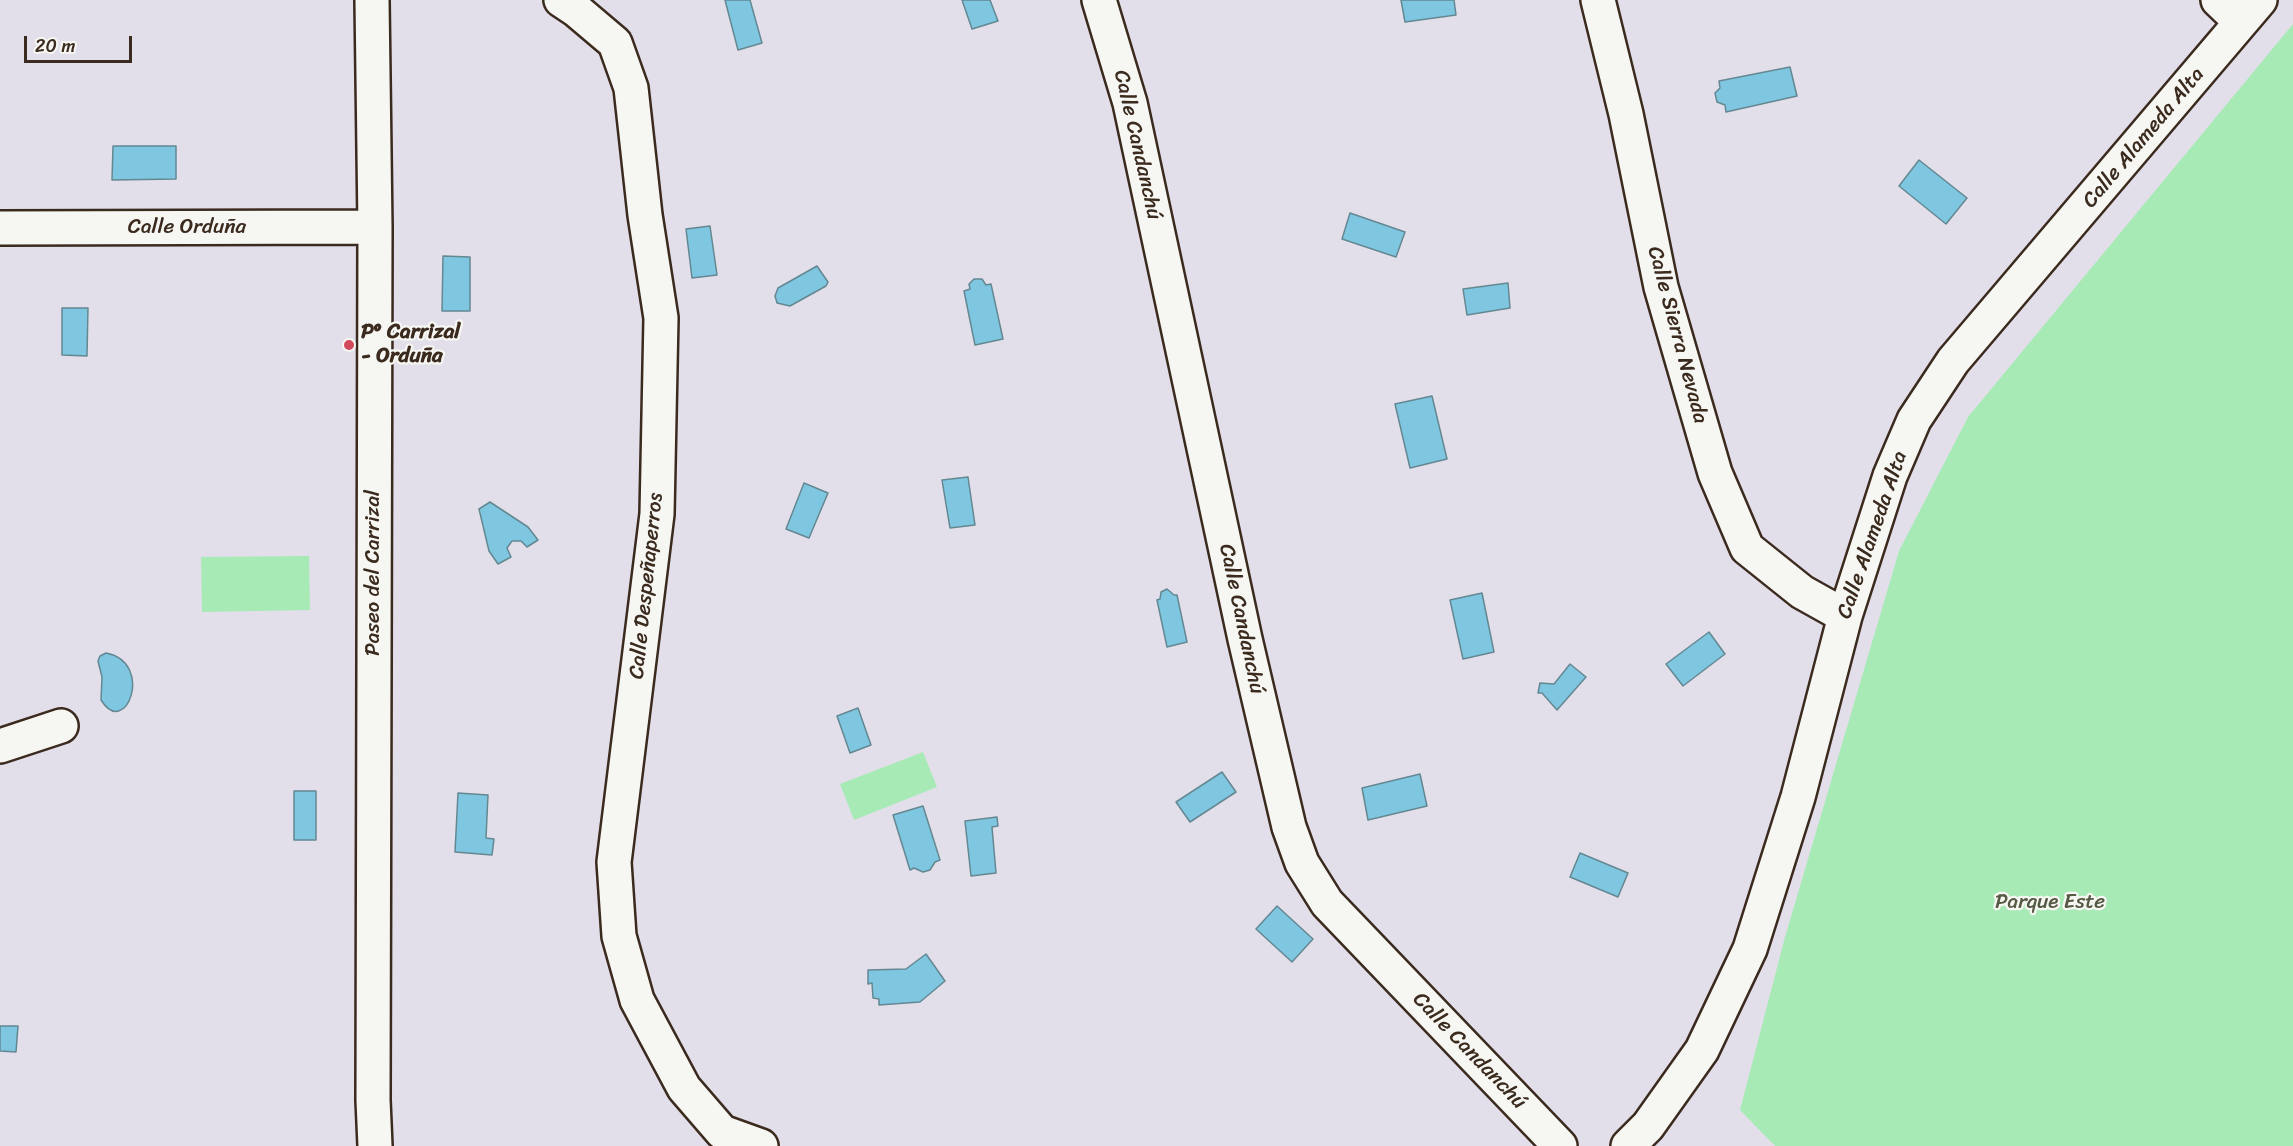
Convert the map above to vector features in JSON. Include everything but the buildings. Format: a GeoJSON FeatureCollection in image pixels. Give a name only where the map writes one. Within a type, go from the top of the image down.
{"type":"FeatureCollection","features":[{"type":"Feature","properties":{"kind":"street","name":"Paseo del Carrizal"},"geometry":{"type":"LineString","coordinates":[[372,0],[375,227],[373,1052],[375,1146]]}},
{"type":"Feature","properties":{"kind":"street","name":"Calle Despeñaperros"},"geometry":{"type":"LineString","coordinates":[[561,0],[615,43],[631,88],[645,215],[661,318],[657,514],[614,862],[619,936],[637,1000],[684,1088],[722,1132],[761,1146]]}},
{"type":"Feature","properties":{"kind":"street","name":"Calle Candanchú"},"geometry":{"type":"LineString","coordinates":[[1099,0],[1130,103],[1245,639],[1289,827],[1302,863],[1328,903],[1560,1146]]}},
{"type":"Feature","properties":{"kind":"street","name":"Calle Sierra Nevada"},"geometry":{"type":"LineString","coordinates":[[1598,0],[1626,114],[1661,287],[1715,473],[1748,548],[1802,592],[1845,616]]}},
{"type":"Feature","properties":{"kind":"street","name":"Calle Alameda Alta"},"geometry":{"type":"LineString","coordinates":[[1628,1146],[1648,1126],[1702,1050],[1750,949],[1798,797],[1845,616],[1890,476],[1914,420],[1947,370],[2240,7]]}},
{"type":"Feature","properties":{"kind":"street","name":"Calle Orduña"},"geometry":{"type":"LineString","coordinates":[[0,228],[375,227]]}},
{"type":"Feature","properties":{"kind":"street"},"geometry":{"type":"LineString","coordinates":[[0,746],[61,726]]}},
{"type":"Feature","properties":{"kind":"green space","name":"Parque Este"},"geometry":{"type":"Polygon","coordinates":[[[2293,24],[2293,1146],[1775,1146],[1740,1110],[1785,937],[1899,551],[1968,417],[2293,24]]]}},
{"type":"Feature","properties":{"kind":"green space"},"geometry":{"type":"Polygon","coordinates":[[[309,556],[310,610],[202,612],[201,557],[309,556]]]}},
{"type":"Feature","properties":{"kind":"green space"},"geometry":{"type":"Polygon","coordinates":[[[923,752],[937,787],[854,820],[840,784],[923,752]]]}},
{"type":"Feature","properties":{"kind":"water"},"geometry":{"type":"Polygon","coordinates":[[[725,0],[750,0],[762,43],[738,50],[725,0]]]}},
{"type":"Feature","properties":{"kind":"water"},"geometry":{"type":"Polygon","coordinates":[[[962,0],[990,0],[998,21],[972,29],[962,0]]]}},
{"type":"Feature","properties":{"kind":"water"},"geometry":{"type":"Polygon","coordinates":[[[1401,0],[1454,0],[1456,15],[1405,22],[1401,0]]]}},
{"type":"Feature","properties":{"kind":"water"},"geometry":{"type":"Polygon","coordinates":[[[1790,67],[1797,96],[1726,112],[1725,105],[1717,102],[1715,93],[1720,88],[1719,81],[1790,67]]]}},
{"type":"Feature","properties":{"kind":"water"},"geometry":{"type":"Polygon","coordinates":[[[113,146],[176,146],[176,179],[112,180],[113,146]]]}},
{"type":"Feature","properties":{"kind":"water"},"geometry":{"type":"Polygon","coordinates":[[[1919,160],[1967,198],[1946,224],[1899,186],[1919,160]]]}},
{"type":"Feature","properties":{"kind":"water"},"geometry":{"type":"Polygon","coordinates":[[[1350,213],[1405,232],[1396,257],[1342,239],[1350,213]]]}},
{"type":"Feature","properties":{"kind":"water"},"geometry":{"type":"Polygon","coordinates":[[[710,226],[717,275],[692,278],[686,229],[710,226]]]}},
{"type":"Feature","properties":{"kind":"water"},"geometry":{"type":"Polygon","coordinates":[[[443,256],[470,257],[470,311],[442,311],[443,256]]]}},
{"type":"Feature","properties":{"kind":"water"},"geometry":{"type":"Polygon","coordinates":[[[817,266],[828,282],[826,286],[790,306],[777,303],[775,296],[778,288],[817,266]]]}},
{"type":"Feature","properties":{"kind":"water"},"geometry":{"type":"Polygon","coordinates":[[[974,279],[982,279],[986,285],[991,284],[1003,339],[975,345],[964,291],[970,289],[969,284],[974,279]]]}},
{"type":"Feature","properties":{"kind":"water"},"geometry":{"type":"Polygon","coordinates":[[[1508,283],[1510,308],[1467,315],[1463,289],[1508,283]]]}},
{"type":"Feature","properties":{"kind":"water"},"geometry":{"type":"Polygon","coordinates":[[[62,308],[88,308],[87,356],[62,355],[62,308]]]}},
{"type":"Feature","properties":{"kind":"water"},"geometry":{"type":"Polygon","coordinates":[[[1432,396],[1447,459],[1410,468],[1395,404],[1432,396]]]}},
{"type":"Feature","properties":{"kind":"water"},"geometry":{"type":"Polygon","coordinates":[[[968,477],[975,525],[950,528],[942,480],[968,477]]]}},
{"type":"Feature","properties":{"kind":"water"},"geometry":{"type":"Polygon","coordinates":[[[804,483],[828,493],[809,538],[786,529],[804,483]]]}},
{"type":"Feature","properties":{"kind":"water"},"geometry":{"type":"Polygon","coordinates":[[[490,502],[528,527],[538,540],[527,547],[521,541],[512,541],[507,548],[511,557],[498,564],[489,551],[479,509],[490,502]]]}},
{"type":"Feature","properties":{"kind":"water"},"geometry":{"type":"Polygon","coordinates":[[[1167,589],[1177,595],[1187,642],[1167,647],[1157,600],[1160,599],[1161,592],[1167,589]]]}},
{"type":"Feature","properties":{"kind":"water"},"geometry":{"type":"Polygon","coordinates":[[[1482,593],[1494,652],[1463,659],[1450,600],[1482,593]]]}},
{"type":"Feature","properties":{"kind":"water"},"geometry":{"type":"Polygon","coordinates":[[[1709,632],[1725,654],[1683,686],[1666,664],[1709,632]]]}},
{"type":"Feature","properties":{"kind":"water"},"geometry":{"type":"Polygon","coordinates":[[[106,653],[121,659],[129,670],[133,682],[131,695],[126,705],[119,711],[110,710],[101,700],[102,677],[98,661],[100,656],[106,653]]]}},
{"type":"Feature","properties":{"kind":"water"},"geometry":{"type":"Polygon","coordinates":[[[1570,664],[1586,677],[1557,710],[1542,693],[1538,693],[1540,683],[1554,684],[1570,664]]]}},
{"type":"Feature","properties":{"kind":"water"},"geometry":{"type":"Polygon","coordinates":[[[858,708],[871,745],[850,753],[837,716],[858,708]]]}},
{"type":"Feature","properties":{"kind":"water"},"geometry":{"type":"Polygon","coordinates":[[[1222,772],[1236,792],[1190,822],[1176,802],[1222,772]]]}},
{"type":"Feature","properties":{"kind":"water"},"geometry":{"type":"Polygon","coordinates":[[[1420,774],[1427,806],[1368,820],[1362,788],[1420,774]]]}},
{"type":"Feature","properties":{"kind":"water"},"geometry":{"type":"Polygon","coordinates":[[[294,791],[316,791],[316,840],[294,840],[294,791]]]}},
{"type":"Feature","properties":{"kind":"water"},"geometry":{"type":"Polygon","coordinates":[[[458,793],[488,795],[486,838],[494,839],[492,855],[455,852],[458,793]]]}},
{"type":"Feature","properties":{"kind":"water"},"geometry":{"type":"Polygon","coordinates":[[[923,806],[940,860],[935,862],[930,870],[923,872],[914,868],[910,870],[893,815],[923,806]]]}},
{"type":"Feature","properties":{"kind":"water"},"geometry":{"type":"Polygon","coordinates":[[[997,817],[998,826],[992,827],[996,873],[971,876],[965,821],[997,817]]]}},
{"type":"Feature","properties":{"kind":"water"},"geometry":{"type":"Polygon","coordinates":[[[1580,853],[1628,873],[1618,897],[1570,877],[1580,853]]]}},
{"type":"Feature","properties":{"kind":"water"},"geometry":{"type":"Polygon","coordinates":[[[1277,906],[1313,939],[1292,962],[1256,929],[1277,906]]]}},
{"type":"Feature","properties":{"kind":"water"},"geometry":{"type":"Polygon","coordinates":[[[926,954],[945,981],[920,1002],[879,1005],[879,999],[873,998],[872,983],[868,984],[868,970],[906,969],[926,954]]]}},
{"type":"Feature","properties":{"kind":"water"},"geometry":{"type":"Polygon","coordinates":[[[0,1026],[18,1026],[16,1052],[0,1051],[0,1026]]]}},
{"type":"Feature","properties":{"kind":"place","name":"Pº Carrizal - Orduña"},"geometry":{"type":"Point","coordinates":[349,345]}}]}
